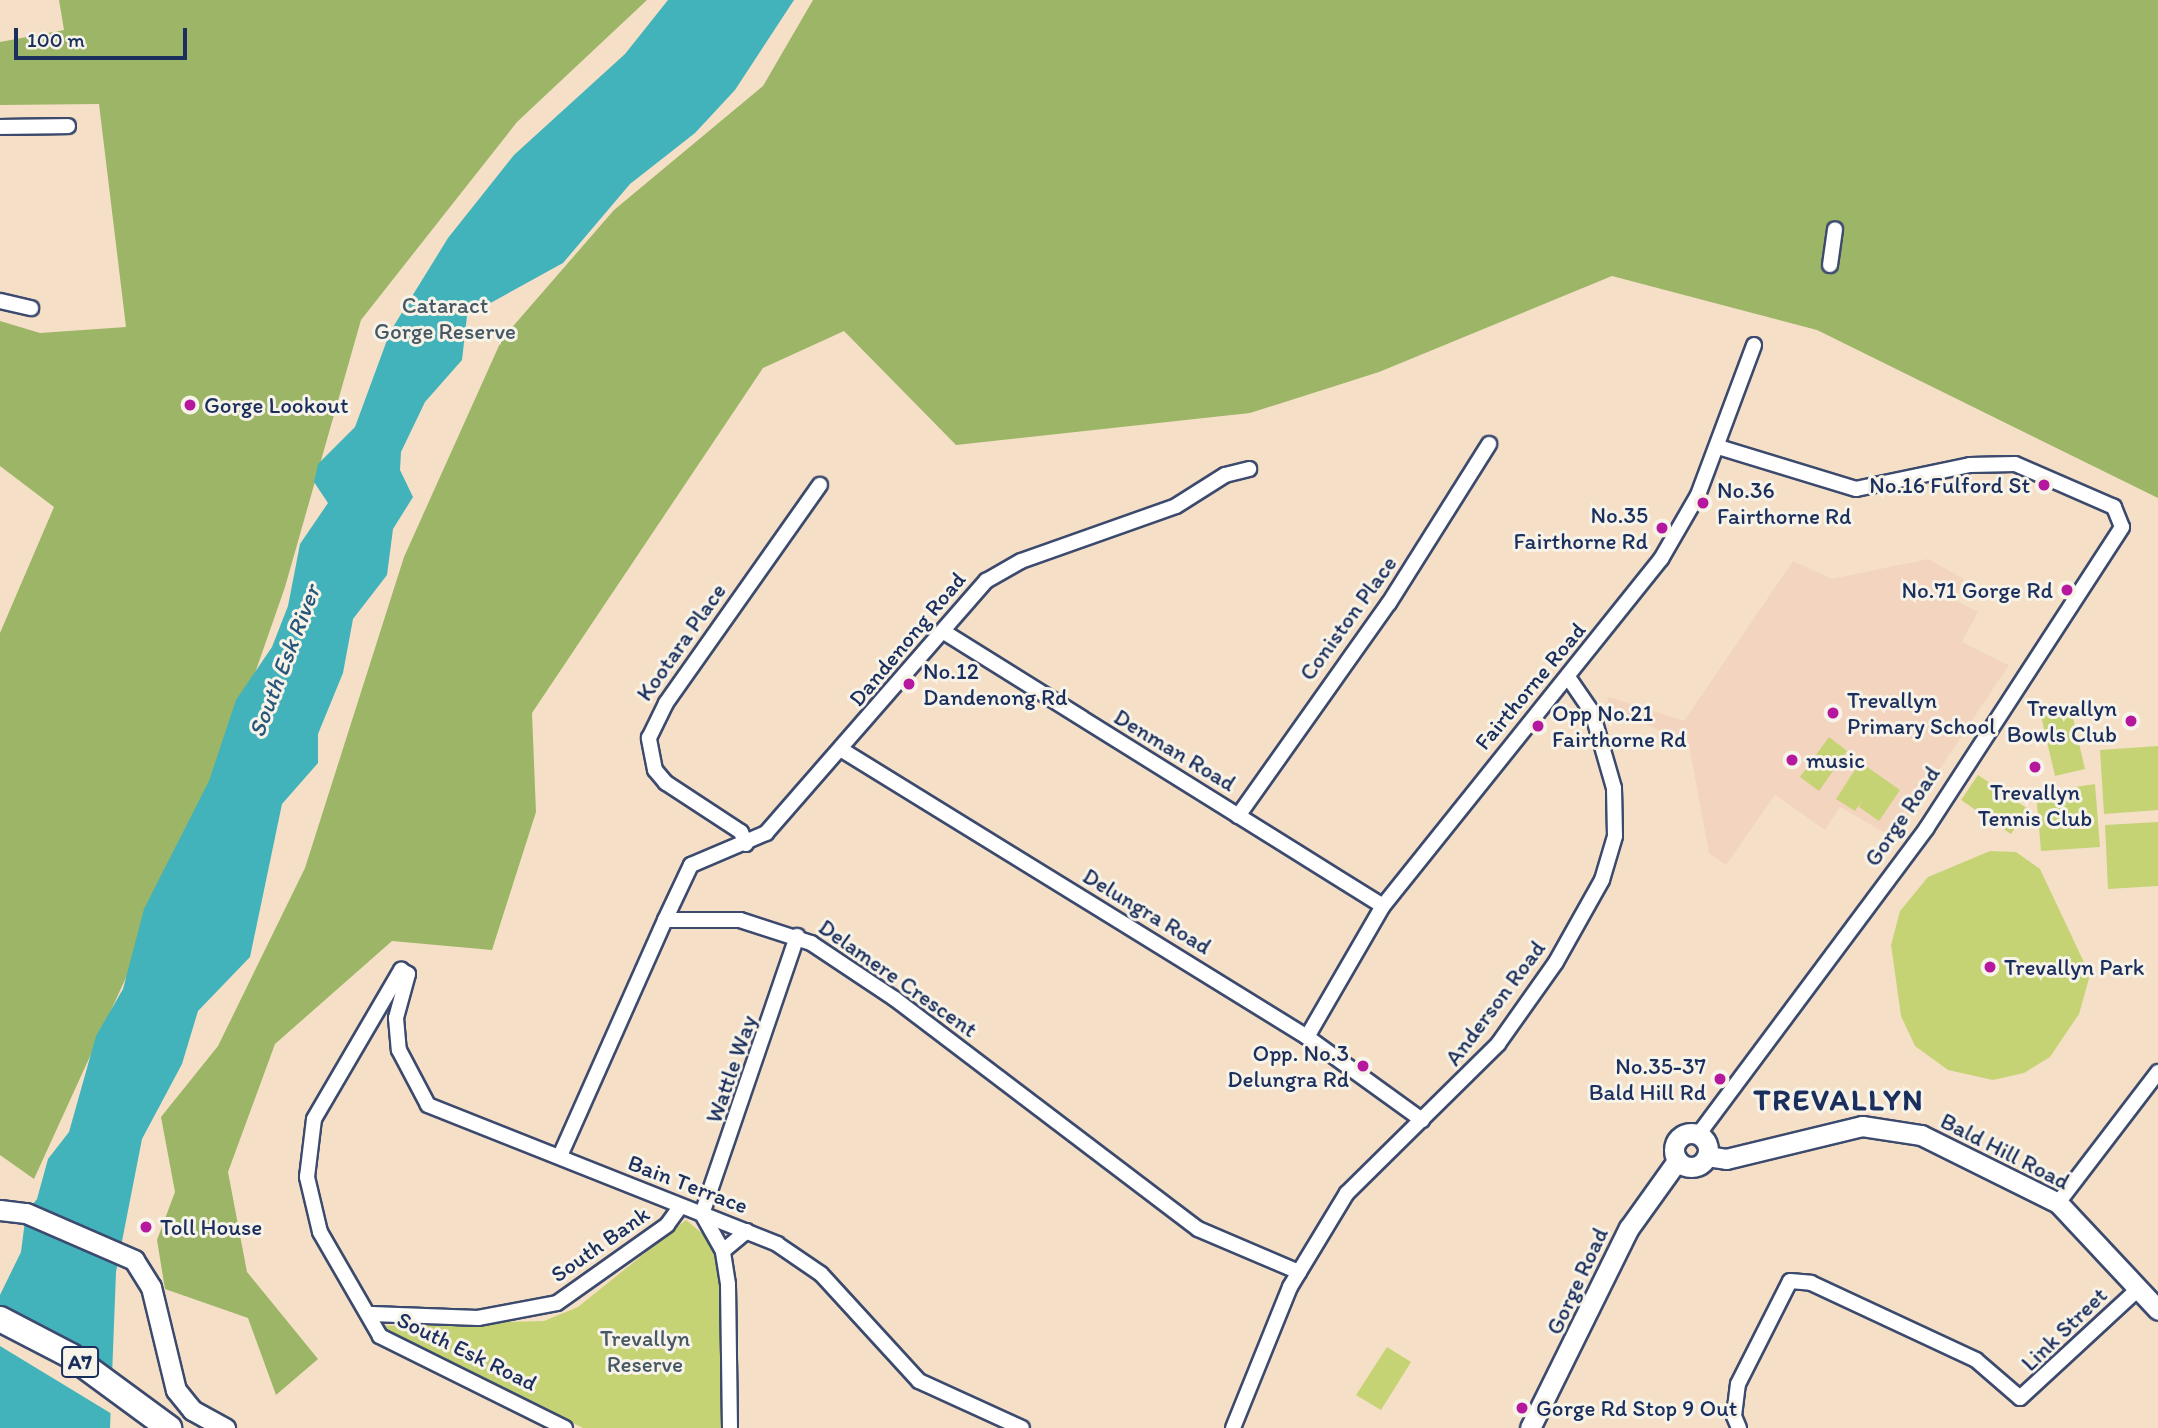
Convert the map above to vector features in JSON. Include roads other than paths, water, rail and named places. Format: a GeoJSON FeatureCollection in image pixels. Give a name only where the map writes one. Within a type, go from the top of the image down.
{"type":"FeatureCollection","features":[{"type":"Feature","properties":{"kind":"highway","name":"A7"},"geometry":{"type":"LineString","coordinates":[[0,1319],[71,1356],[153,1425]]}},
{"type":"Feature","properties":{"kind":"highway","name":"A7"},"geometry":{"type":"LineString","coordinates":[[0,1336],[71,1373],[153,1425]]}},
{"type":"Feature","properties":{"kind":"street"},"geometry":{"type":"LineString","coordinates":[[0,127],[68,126]]}},
{"type":"Feature","properties":{"kind":"street"},"geometry":{"type":"LineString","coordinates":[[1830,265],[1835,229]]}},
{"type":"Feature","properties":{"kind":"street"},"geometry":{"type":"LineString","coordinates":[[0,301],[31,308]]}},
{"type":"Feature","properties":{"kind":"street","name":"Fairthorne Road"},"geometry":{"type":"LineString","coordinates":[[1307,1037],[1383,906],[1661,559],[1719,447],[1754,345]]}},
{"type":"Feature","properties":{"kind":"street","name":"Coniston Place"},"geometry":{"type":"LineString","coordinates":[[1238,816],[1390,603],[1489,444]]}},
{"type":"Feature","properties":{"kind":"street","name":"Gorge Road"},"geometry":{"type":"LineString","coordinates":[[1530,1428],[1643,1204],[1677,1161],[1677,1140],[1698,1135],[1926,828],[2118,538],[2119,512],[2015,464],[1970,465],[1856,489],[1719,447]]}},
{"type":"Feature","properties":{"kind":"street","name":"Dandenong Road"},"geometry":{"type":"LineString","coordinates":[[665,920],[691,864],[746,844],[766,833],[1001,570],[1164,511],[1225,475],[1249,469]]}},
{"type":"Feature","properties":{"kind":"street","name":"Kootara Place"},"geometry":{"type":"LineString","coordinates":[[746,844],[741,832],[666,783],[655,770],[649,738],[666,703],[820,485]]}},
{"type":"Feature","properties":{"kind":"street","name":"Denman Road"},"geometry":{"type":"LineString","coordinates":[[944,632],[1383,906]]}},
{"type":"Feature","properties":{"kind":"street","name":"Anderson Road"},"geometry":{"type":"LineString","coordinates":[[1233,1428],[1299,1272],[1363,1171],[1422,1120],[1513,1024],[1572,937],[1609,861],[1614,788],[1592,712],[1568,677]]}},
{"type":"Feature","properties":{"kind":"street","name":"Delungra Road"},"geometry":{"type":"LineString","coordinates":[[842,750],[1307,1037],[1422,1120]]}},
{"type":"Feature","properties":{"kind":"street"},"geometry":{"type":"LineString","coordinates":[[560,1156],[665,920]]}},
{"type":"Feature","properties":{"kind":"street","name":"Delamere Crescent"},"geometry":{"type":"LineString","coordinates":[[665,920],[740,920],[797,936],[895,999],[1198,1229],[1299,1272]]}},
{"type":"Feature","properties":{"kind":"street","name":"Wattle Way"},"geometry":{"type":"LineString","coordinates":[[702,1214],[797,936]]}},
{"type":"Feature","properties":{"kind":"street","name":"Bain Terrace"},"geometry":{"type":"LineString","coordinates":[[407,970],[396,1033],[423,1100],[680,1207],[747,1231],[821,1274],[919,1381],[1022,1428]]}},
{"type":"Feature","properties":{"kind":"street","name":"South Esk Road"},"geometry":{"type":"LineString","coordinates":[[407,970],[395,975],[369,1017],[307,1145],[320,1232],[338,1270],[372,1314],[380,1336],[565,1428]]}},
{"type":"Feature","properties":{"kind":"street"},"geometry":{"type":"LineString","coordinates":[[2058,1203],[2158,1072]]}},
{"type":"Feature","properties":{"kind":"street","name":"Bald Hill Road"},"geometry":{"type":"LineString","coordinates":[[1677,1161],[1691,1168],[1707,1156],[1726,1159],[1838,1130],[1884,1127],[1933,1140],[2058,1203],[2158,1310]]}},
{"type":"Feature","properties":{"kind":"street"},"geometry":{"type":"LineString","coordinates":[[1698,1135],[1707,1156]]}},
{"type":"Feature","properties":{"kind":"street","name":"South Bank"},"geometry":{"type":"LineString","coordinates":[[372,1314],[430,1321],[556,1303],[667,1225],[680,1207]]}},
{"type":"Feature","properties":{"kind":"street"},"geometry":{"type":"LineString","coordinates":[[0,1210],[26,1213],[132,1258],[151,1287],[176,1390],[192,1410],[225,1428]]}},
{"type":"Feature","properties":{"kind":"street"},"geometry":{"type":"LineString","coordinates":[[702,1214],[723,1251],[730,1428]]}},
{"type":"Feature","properties":{"kind":"street"},"geometry":{"type":"LineString","coordinates":[[723,1251],[747,1231]]}},
{"type":"Feature","properties":{"kind":"street","name":"Link Street"},"geometry":{"type":"LineString","coordinates":[[1739,1428],[1734,1416],[1738,1384],[1790,1281],[1811,1283],[1976,1360],[2020,1398],[2138,1289]]}},
{"type":"Feature","properties":{"kind":"water","name":"South Esk River"},"geometry":{"type":"Polygon","coordinates":[[[668,0],[794,0],[735,90],[695,133],[630,184],[563,263],[467,316],[462,360],[425,402],[401,452],[400,470],[413,497],[393,529],[387,575],[353,619],[343,673],[318,734],[318,763],[282,804],[250,957],[198,1011],[182,1064],[142,1139],[116,1272],[110,1428],[0,1428],[0,1295],[21,1252],[26,1213],[37,1199],[48,1159],[69,1132],[96,1036],[123,989],[144,909],[209,781],[236,700],[272,647],[288,606],[300,544],[328,503],[314,482],[318,464],[355,427],[390,332],[448,238],[514,155],[625,54],[668,0]]]}},
{"type":"Feature","properties":{"kind":"place","name":"Gorge Lookout"},"geometry":{"type":"Point","coordinates":[190,405]}},
{"type":"Feature","properties":{"kind":"place","name":"No.16 Fulford St"},"geometry":{"type":"Point","coordinates":[2044,485]}},
{"type":"Feature","properties":{"kind":"place","name":"No.36 Fairthorne Rd"},"geometry":{"type":"Point","coordinates":[1703,503]}},
{"type":"Feature","properties":{"kind":"place","name":"No.35 Fairthorne Rd"},"geometry":{"type":"Point","coordinates":[1662,528]}},
{"type":"Feature","properties":{"kind":"place","name":"No.71 Gorge Rd"},"geometry":{"type":"Point","coordinates":[2067,590]}},
{"type":"Feature","properties":{"kind":"place","name":"No.12 Dandenong Rd"},"geometry":{"type":"Point","coordinates":[909,684]}},
{"type":"Feature","properties":{"kind":"place","name":"Trevallyn Primary School"},"geometry":{"type":"Point","coordinates":[1833,713]}},
{"type":"Feature","properties":{"kind":"place","name":"Trevallyn Bowls Club"},"geometry":{"type":"Point","coordinates":[2131,721]}},
{"type":"Feature","properties":{"kind":"place","name":"Opp No.21 Fairthorne Rd"},"geometry":{"type":"Point","coordinates":[1538,726]}},
{"type":"Feature","properties":{"kind":"place","name":"music"},"geometry":{"type":"Point","coordinates":[1792,760]}},
{"type":"Feature","properties":{"kind":"place","name":"Trevallyn Tennis Club"},"geometry":{"type":"Point","coordinates":[2035,767]}},
{"type":"Feature","properties":{"kind":"place","name":"Trevallyn Park"},"geometry":{"type":"Point","coordinates":[1990,967]}},
{"type":"Feature","properties":{"kind":"place","name":"Opp. No.3 Delungra Rd"},"geometry":{"type":"Point","coordinates":[1363,1066]}},
{"type":"Feature","properties":{"kind":"place","name":"No.35-37 Bald Hill Rd"},"geometry":{"type":"Point","coordinates":[1720,1079]}},
{"type":"Feature","properties":{"kind":"place","name":"Toll House"},"geometry":{"type":"Point","coordinates":[146,1227]}},
{"type":"Feature","properties":{"kind":"place","name":"Gorge Rd Stop 9 Out"},"geometry":{"type":"Point","coordinates":[1522,1408]}},
{"type":"Feature","properties":{"kind":"district","name":"TREVALLYN"},"geometry":{"type":"Point","coordinates":[1839,1100]}},
{"type":"Feature","properties":{"kind":"park label","name":"Cataract Gorge Reserve"},"geometry":{"type":"Point","coordinates":[445,318]}},
{"type":"Feature","properties":{"kind":"park label","name":"Trevallyn Reserve"},"geometry":{"type":"Point","coordinates":[645,1351]}}]}
